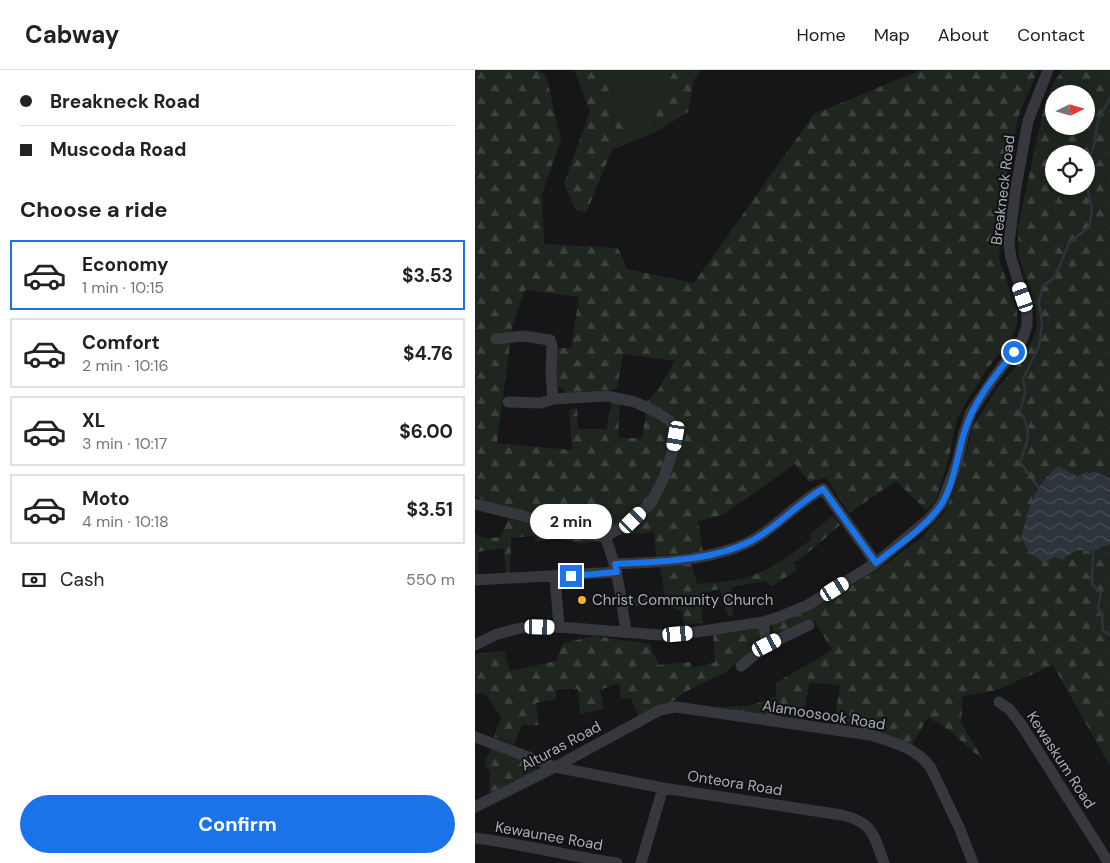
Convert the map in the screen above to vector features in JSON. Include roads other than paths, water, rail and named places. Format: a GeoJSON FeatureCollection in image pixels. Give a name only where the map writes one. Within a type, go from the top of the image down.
{"type":"FeatureCollection","features":[{"type":"Feature","properties":{"kind":"street","name":"Breakneck Road"},"geometry":{"type":"LineString","coordinates":[[475,645],[489,637],[512,630],[540,627],[660,635],[696,632],[763,622],[792,613],[808,605],[876,563],[931,518],[942,503],[957,463],[971,412],[1014,352],[1027,326],[1027,310],[1011,258],[1009,243],[1027,121],[1049,70]]}},
{"type":"Feature","properties":{"kind":"street"},"geometry":{"type":"LineString","coordinates":[[496,339],[523,336],[550,340],[552,346],[551,375],[553,399]]}},
{"type":"Feature","properties":{"kind":"street"},"geometry":{"type":"LineString","coordinates":[[475,504],[527,516],[579,533],[605,537],[633,520],[651,503],[664,477],[673,450],[676,436],[675,429],[669,421],[658,413],[635,402],[607,396],[553,399],[541,403],[508,402]]}},
{"type":"Feature","properties":{"kind":"street"},"geometry":{"type":"LineString","coordinates":[[475,580],[555,577],[726,551],[751,541],[823,489],[876,563]]}},
{"type":"Feature","properties":{"kind":"street"},"geometry":{"type":"LineString","coordinates":[[605,537],[616,568],[626,632]]}},
{"type":"Feature","properties":{"kind":"street"},"geometry":{"type":"LineString","coordinates":[[555,577],[559,627]]}},
{"type":"Feature","properties":{"kind":"street"},"geometry":{"type":"LineString","coordinates":[[763,622],[767,645]]}},
{"type":"Feature","properties":{"kind":"street"},"geometry":{"type":"LineString","coordinates":[[741,666],[767,645],[809,624]]}},
{"type":"Feature","properties":{"kind":"street","name":"Kewaskum Road"},"geometry":{"type":"LineString","coordinates":[[999,702],[1009,709],[1021,724],[1109,863]]}},
{"type":"Feature","properties":{"kind":"street","name":"Alamoosook Road"},"geometry":{"type":"LineString","coordinates":[[660,710],[676,707],[870,735],[897,743],[912,750],[925,759],[931,768],[959,827],[973,863]]}},
{"type":"Feature","properties":{"kind":"street","name":"Alturas Road"},"geometry":{"type":"LineString","coordinates":[[475,807],[555,767],[660,710]]}},
{"type":"Feature","properties":{"kind":"street","name":"Onteora Road"},"geometry":{"type":"LineString","coordinates":[[475,737],[555,767],[663,788],[842,815],[856,819],[866,824],[873,834],[884,863]]}},
{"type":"Feature","properties":{"kind":"street"},"geometry":{"type":"LineString","coordinates":[[641,863],[663,788]]}},
{"type":"Feature","properties":{"kind":"street","name":"Kewaunee Road"},"geometry":{"type":"LineString","coordinates":[[475,838],[577,858],[617,863]]}},
{"type":"Feature","properties":{"kind":"water"},"geometry":{"type":"Polygon","coordinates":[[[1058,466],[1077,476],[1095,471],[1110,479],[1110,544],[1093,551],[1076,550],[1062,560],[1056,557],[1043,562],[1030,553],[1021,538],[1037,490],[1058,466]]]}},
{"type":"Feature","properties":{"kind":"waterway"},"geometry":{"type":"LineString","coordinates":[[1094,145],[1098,120],[1110,98]]}},
{"type":"Feature","properties":{"kind":"waterway"},"geometry":{"type":"LineString","coordinates":[[1029,474],[1020,462],[1027,436],[1026,424],[1020,411],[1025,393],[1023,379],[1039,346],[1042,323],[1039,303],[1042,287],[1055,277],[1069,243],[1089,227],[1092,210],[1089,195]]}},
{"type":"Feature","properties":{"kind":"waterway"},"geometry":{"type":"LineString","coordinates":[[1033,480],[1038,487]]}},
{"type":"Feature","properties":{"kind":"waterway"},"geometry":{"type":"LineString","coordinates":[[1093,551],[1092,584],[1101,593],[1098,608],[1102,616],[1103,631],[1110,635]]}},
{"type":"Feature","properties":{"kind":"place","name":"Christ Community Church"},"geometry":{"type":"Point","coordinates":[582,600]}}]}
